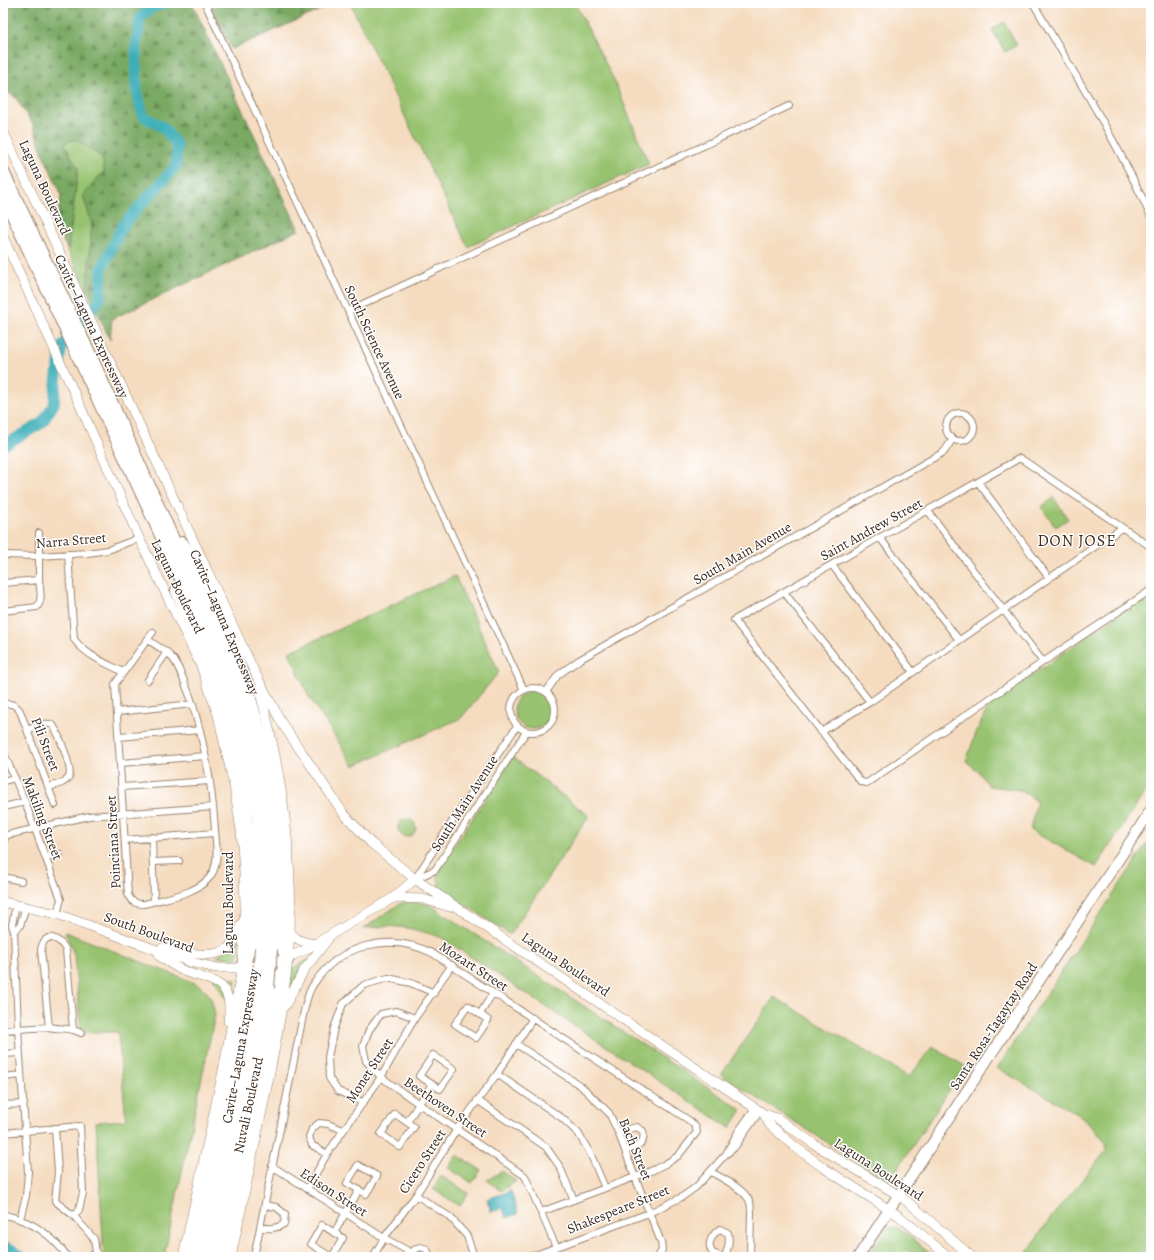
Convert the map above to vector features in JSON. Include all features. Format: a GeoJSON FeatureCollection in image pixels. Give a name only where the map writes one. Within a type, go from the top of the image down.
{"type":"FeatureCollection","features":[{"type":"Feature","properties":{"kind":"highway","name":"Cavite–Laguna Expressway"},"geometry":{"type":"LineString","coordinates":[[3,172],[72,316],[210,641],[221,669],[243,737],[249,766],[261,841],[266,949],[263,988],[247,1092],[212,1257]]}},
{"type":"Feature","properties":{"kind":"highway","name":"Cavite–Laguna Expressway"},"geometry":{"type":"LineString","coordinates":[[3,194],[83,367],[153,507]]}},
{"type":"Feature","properties":{"kind":"highway"},"geometry":{"type":"LineString","coordinates":[[153,507],[195,564],[234,651],[245,681],[266,755],[278,827],[282,909],[280,945],[288,958],[278,983],[273,1020],[221,1257]]}},
{"type":"Feature","properties":{"kind":"highway"},"geometry":{"type":"LineString","coordinates":[[153,507],[172,580],[212,670],[227,714],[239,771],[248,832],[252,886],[250,947],[242,968],[248,980],[242,1020],[193,1257]]}},
{"type":"Feature","properties":{"kind":"highway","name":"Cavite–Laguna Expressway"},"geometry":{"type":"LineString","coordinates":[[202,1257],[250,1034],[263,988]]}},
{"type":"Feature","properties":{"kind":"main road","name":"Laguna Boulevard"},"geometry":{"type":"LineString","coordinates":[[3,130],[253,669],[283,725],[344,814],[371,842],[415,879],[760,1111],[777,1118],[814,1144],[898,1195],[972,1257]]}},
{"type":"Feature","properties":{"kind":"main road","name":"Laguna Boulevard"},"geometry":{"type":"LineString","coordinates":[[3,237],[78,400],[139,538],[201,666],[218,715],[238,806],[243,857],[245,904],[242,968]]}},
{"type":"Feature","properties":{"kind":"main road","name":"Laguna Boulevard"},"geometry":{"type":"LineString","coordinates":[[253,669],[272,744],[285,813],[290,868],[290,931],[288,958]]}},
{"type":"Feature","properties":{"kind":"main road","name":"Santa Rosa-Tagaytay Road"},"geometry":{"type":"LineString","coordinates":[[858,1257],[1151,810]]}},
{"type":"Feature","properties":{"kind":"main road","name":"South Boulevard"},"geometry":{"type":"LineString","coordinates":[[3,902],[26,906],[55,914],[196,964],[222,968],[242,968],[265,965],[288,958],[331,936],[392,898],[415,879]]}},
{"type":"Feature","properties":{"kind":"main road"},"geometry":{"type":"LineString","coordinates":[[392,898],[423,899],[459,910]]}},
{"type":"Feature","properties":{"kind":"main road"},"geometry":{"type":"LineString","coordinates":[[144,946],[208,954],[223,952],[230,947],[237,937],[245,904]]}},
{"type":"Feature","properties":{"kind":"main road"},"geometry":{"type":"LineString","coordinates":[[290,931],[298,940],[315,944]]}},
{"type":"Feature","properties":{"kind":"main road"},"geometry":{"type":"LineString","coordinates":[[282,1014],[298,980],[331,936]]}},
{"type":"Feature","properties":{"kind":"main road"},"geometry":{"type":"LineString","coordinates":[[144,946],[184,971],[214,981],[226,992],[230,1004],[224,1042],[223,1071]]}},
{"type":"Feature","properties":{"kind":"main road","name":"Nuvali Boulevard"},"geometry":{"type":"LineString","coordinates":[[230,1257],[282,1014],[288,958]]}},
{"type":"Feature","properties":{"kind":"main road"},"geometry":{"type":"LineString","coordinates":[[183,1257],[223,1071],[242,968]]}},
{"type":"Feature","properties":{"kind":"main road","name":"Laguna Boulevard"},"geometry":{"type":"LineString","coordinates":[[760,1111],[770,1125],[799,1150],[824,1168],[899,1216],[949,1257]]}},
{"type":"Feature","properties":{"kind":"street","name":"South Science Avenue"},"geometry":{"type":"LineString","coordinates":[[205,3],[524,690]]}},
{"type":"Feature","properties":{"kind":"street"},"geometry":{"type":"LineString","coordinates":[[1033,3],[1091,101],[1134,179],[1151,217]]}},
{"type":"Feature","properties":{"kind":"street"},"geometry":{"type":"LineString","coordinates":[[348,311],[788,106]]}},
{"type":"Feature","properties":{"kind":"street"},"geometry":{"type":"LineString","coordinates":[[957,413],[967,415],[974,423],[973,434],[963,442],[952,440],[946,431],[948,420],[957,413]]}},
{"type":"Feature","properties":{"kind":"street","name":"South Main Avenue"},"geometry":{"type":"LineString","coordinates":[[546,692],[558,675],[575,663],[944,452],[952,440]]}},
{"type":"Feature","properties":{"kind":"street","name":"Saint Andrew Street"},"geometry":{"type":"LineString","coordinates":[[821,732],[734,620],[1020,458],[1122,528]]}},
{"type":"Feature","properties":{"kind":"street"},"geometry":{"type":"LineString","coordinates":[[978,482],[1049,578]]}},
{"type":"Feature","properties":{"kind":"street"},"geometry":{"type":"LineString","coordinates":[[928,511],[1043,662]]}},
{"type":"Feature","properties":{"kind":"street"},"geometry":{"type":"LineString","coordinates":[[1151,547],[1122,528],[870,702],[821,732],[861,782],[867,783],[1151,590]]}},
{"type":"Feature","properties":{"kind":"street"},"geometry":{"type":"LineString","coordinates":[[3,611],[37,607],[40,604],[39,533]]}},
{"type":"Feature","properties":{"kind":"street","name":"Narra Street"},"geometry":{"type":"LineString","coordinates":[[3,555],[39,556],[108,550],[139,538]]}},
{"type":"Feature","properties":{"kind":"street"},"geometry":{"type":"LineString","coordinates":[[880,538],[959,640]]}},
{"type":"Feature","properties":{"kind":"street"},"geometry":{"type":"LineString","coordinates":[[68,554],[74,639],[78,645],[86,651],[123,672]]}},
{"type":"Feature","properties":{"kind":"street"},"geometry":{"type":"LineString","coordinates":[[832,565],[913,672]]}},
{"type":"Feature","properties":{"kind":"street"},"geometry":{"type":"LineString","coordinates":[[3,582],[39,580]]}},
{"type":"Feature","properties":{"kind":"street"},"geometry":{"type":"LineString","coordinates":[[784,592],[870,702]]}},
{"type":"Feature","properties":{"kind":"street","name":"Poinciana Street"},"geometry":{"type":"LineString","coordinates":[[148,640],[167,652],[173,659],[180,670],[192,704],[200,730],[210,781],[217,859],[215,869],[211,876],[194,890],[139,904],[130,900],[128,895],[115,684],[153,632]]}},
{"type":"Feature","properties":{"kind":"street"},"geometry":{"type":"LineString","coordinates":[[148,680],[167,652]]}},
{"type":"Feature","properties":{"kind":"street"},"geometry":{"type":"LineString","coordinates":[[534,688],[546,692],[552,699],[554,705],[555,711],[553,720],[549,726],[541,731],[534,733],[526,732],[517,726],[511,717],[511,706],[515,696],[524,690],[534,688]]}},
{"type":"Feature","properties":{"kind":"street","name":"Pili Street"},"geometry":{"type":"LineString","coordinates":[[3,704],[16,706],[20,711],[50,787],[55,805]]}},
{"type":"Feature","properties":{"kind":"street"},"geometry":{"type":"LineString","coordinates":[[117,712],[192,704]]}},
{"type":"Feature","properties":{"kind":"street"},"geometry":{"type":"LineString","coordinates":[[28,730],[44,723],[50,723],[53,725],[68,762],[70,773],[69,778],[65,782],[50,787]]}},
{"type":"Feature","properties":{"kind":"street","name":"South Main Avenue"},"geometry":{"type":"LineString","coordinates":[[415,879],[517,726]]}},
{"type":"Feature","properties":{"kind":"street"},"geometry":{"type":"LineString","coordinates":[[119,737],[200,730]]}},
{"type":"Feature","properties":{"kind":"street","name":"South Main Avenue"},"geometry":{"type":"LineString","coordinates":[[415,879],[434,870],[526,732]]}},
{"type":"Feature","properties":{"kind":"street","name":"Makiling Street"},"geometry":{"type":"LineString","coordinates":[[3,752],[16,778],[59,894],[55,914]]}},
{"type":"Feature","properties":{"kind":"street"},"geometry":{"type":"LineString","coordinates":[[121,763],[205,756]]}},
{"type":"Feature","properties":{"kind":"street"},"geometry":{"type":"LineString","coordinates":[[3,781],[16,778]]}},
{"type":"Feature","properties":{"kind":"street"},"geometry":{"type":"LineString","coordinates":[[122,787],[210,781]]}},
{"type":"Feature","properties":{"kind":"street"},"geometry":{"type":"LineString","coordinates":[[3,807],[25,802]]}},
{"type":"Feature","properties":{"kind":"street"},"geometry":{"type":"LineString","coordinates":[[3,847],[4,836],[36,830],[88,816],[213,807]]}},
{"type":"Feature","properties":{"kind":"street"},"geometry":{"type":"LineString","coordinates":[[125,840],[215,833]]}},
{"type":"Feature","properties":{"kind":"street"},"geometry":{"type":"LineString","coordinates":[[152,838],[154,901]]}},
{"type":"Feature","properties":{"kind":"street"},"geometry":{"type":"LineString","coordinates":[[46,858],[60,854]]}},
{"type":"Feature","properties":{"kind":"street"},"geometry":{"type":"LineString","coordinates":[[153,862],[179,861]]}},
{"type":"Feature","properties":{"kind":"street"},"geometry":{"type":"LineString","coordinates":[[3,877],[21,881]]}},
{"type":"Feature","properties":{"kind":"street"},"geometry":{"type":"LineString","coordinates":[[16,904],[12,925],[14,931],[18,1028],[28,1172],[26,1196],[20,1219]]}},
{"type":"Feature","properties":{"kind":"street"},"geometry":{"type":"LineString","coordinates":[[14,931],[20,926],[26,906]]}},
{"type":"Feature","properties":{"kind":"street"},"geometry":{"type":"LineString","coordinates":[[48,1027],[41,950],[45,939],[50,938],[62,943],[66,950],[73,1029]]}},
{"type":"Feature","properties":{"kind":"street","name":"Mozart Street"},"geometry":{"type":"LineString","coordinates":[[254,1257],[304,1011],[312,986],[326,968],[346,953],[364,946],[387,943],[405,944],[422,948],[452,965],[690,1121],[695,1126],[697,1132],[678,1156],[651,1171],[542,1212]]}},
{"type":"Feature","properties":{"kind":"street","name":"Monet Street"},"geometry":{"type":"LineString","coordinates":[[307,1189],[327,1154],[362,1102],[381,1077],[416,1018],[452,965]]}},
{"type":"Feature","properties":{"kind":"street"},"geometry":{"type":"LineString","coordinates":[[362,1102],[338,1091],[329,1078],[328,1057],[334,1028],[343,1004],[364,985],[388,978],[411,983],[434,993]]}},
{"type":"Feature","properties":{"kind":"street"},"geometry":{"type":"LineString","coordinates":[[480,1014],[493,992]]}},
{"type":"Feature","properties":{"kind":"street"},"geometry":{"type":"LineString","coordinates":[[468,1006],[480,1014],[488,1020],[476,1038],[455,1024],[468,1006]]}},
{"type":"Feature","properties":{"kind":"street","name":"Beethoven Street"},"geometry":{"type":"LineString","coordinates":[[416,1018],[396,1011],[381,1014],[369,1030],[363,1046],[366,1061],[381,1077],[525,1176],[556,1247]]}},
{"type":"Feature","properties":{"kind":"street","name":"Cicero Street"},"geometry":{"type":"LineString","coordinates":[[373,1257],[384,1238],[416,1195],[457,1129],[497,1074],[533,1018]]}},
{"type":"Feature","properties":{"kind":"street"},"geometry":{"type":"LineString","coordinates":[[3,1030],[48,1027],[56,1029],[73,1029],[81,1033]]}},
{"type":"Feature","properties":{"kind":"street","name":"Bach Street"},"geometry":{"type":"LineString","coordinates":[[516,1044],[581,1086],[609,1113],[626,1150],[661,1242],[662,1250],[658,1257]]}},
{"type":"Feature","properties":{"kind":"street"},"geometry":{"type":"LineString","coordinates":[[3,1054],[20,1053]]}},
{"type":"Feature","properties":{"kind":"street"},"geometry":{"type":"LineString","coordinates":[[433,1055],[454,1069],[440,1089],[432,1084],[419,1076],[433,1055]]}},
{"type":"Feature","properties":{"kind":"street"},"geometry":{"type":"LineString","coordinates":[[497,1074],[562,1118],[578,1133],[590,1153],[605,1188]]}},
{"type":"Feature","properties":{"kind":"street"},"geometry":{"type":"LineString","coordinates":[[3,1077],[21,1075]]}},
{"type":"Feature","properties":{"kind":"street"},"geometry":{"type":"LineString","coordinates":[[407,1122],[432,1084]]}},
{"type":"Feature","properties":{"kind":"street"},"geometry":{"type":"LineString","coordinates":[[477,1100],[546,1147],[560,1167],[574,1200]]}},
{"type":"Feature","properties":{"kind":"street"},"geometry":{"type":"LineString","coordinates":[[3,1105],[24,1104]]}},
{"type":"Feature","properties":{"kind":"street","name":"Shakespeare Street"},"geometry":{"type":"LineString","coordinates":[[725,1155],[738,1132],[738,1127],[744,1118],[760,1111]]}},
{"type":"Feature","properties":{"kind":"street","name":"Shakespeare Street"},"geometry":{"type":"LineString","coordinates":[[530,1257],[649,1213],[682,1197],[696,1187],[725,1155],[734,1148],[760,1111]]}},
{"type":"Feature","properties":{"kind":"street"},"geometry":{"type":"LineString","coordinates":[[395,1114],[407,1122],[414,1127],[400,1147],[381,1134],[395,1114]]}},
{"type":"Feature","properties":{"kind":"street"},"geometry":{"type":"LineString","coordinates":[[327,1154],[312,1145],[309,1137],[312,1129],[319,1123],[328,1124],[343,1130]]}},
{"type":"Feature","properties":{"kind":"street"},"geometry":{"type":"LineString","coordinates":[[3,1133],[80,1126],[82,1193],[79,1210],[74,1216]]}},
{"type":"Feature","properties":{"kind":"street"},"geometry":{"type":"LineString","coordinates":[[618,1132],[637,1127],[644,1131],[642,1143],[626,1150]]}},
{"type":"Feature","properties":{"kind":"street"},"geometry":{"type":"LineString","coordinates":[[55,1128],[58,1172],[54,1201],[74,1216],[94,1239],[96,1253],[89,1257]]}},
{"type":"Feature","properties":{"kind":"street"},"geometry":{"type":"LineString","coordinates":[[358,1165],[377,1176],[366,1194],[359,1190],[347,1183],[358,1165]]}},
{"type":"Feature","properties":{"kind":"street","name":"Edison Street"},"geometry":{"type":"LineString","coordinates":[[272,1166],[411,1255]]}},
{"type":"Feature","properties":{"kind":"street"},"geometry":{"type":"LineString","coordinates":[[711,1172],[743,1192],[748,1198],[751,1205],[750,1257]]}},
{"type":"Feature","properties":{"kind":"street"},"geometry":{"type":"LineString","coordinates":[[334,1233],[359,1190]]}},
{"type":"Feature","properties":{"kind":"street"},"geometry":{"type":"LineString","coordinates":[[416,1195],[450,1217],[467,1236],[474,1257]]}},
{"type":"Feature","properties":{"kind":"street"},"geometry":{"type":"LineString","coordinates":[[260,1227],[276,1229],[284,1224],[285,1214],[276,1207],[265,1205]]}},
{"type":"Feature","properties":{"kind":"street"},"geometry":{"type":"LineString","coordinates":[[3,1214],[20,1219],[38,1227],[59,1245],[68,1257]]}},
{"type":"Feature","properties":{"kind":"street"},"geometry":{"type":"LineString","coordinates":[[322,1225],[334,1233],[343,1238],[331,1257],[310,1244],[322,1225]]}},
{"type":"Feature","properties":{"kind":"street"},"geometry":{"type":"LineString","coordinates":[[721,1257],[712,1252],[710,1246],[710,1241],[717,1230],[720,1229],[728,1233],[729,1237],[727,1253],[724,1257]]}},
{"type":"Feature","properties":{"kind":"street"},"geometry":{"type":"LineString","coordinates":[[411,1255],[417,1248],[424,1248],[429,1252],[430,1257]]}},
{"type":"Feature","properties":{"kind":"green space"},"geometry":{"type":"Polygon","coordinates":[[[3,3],[192,3],[299,230],[112,319],[110,340],[87,290],[92,224],[83,195],[104,171],[102,157],[75,139],[64,144],[78,168],[68,251],[56,226],[61,196],[59,189],[45,159],[32,123],[15,97],[3,89],[3,3]]]}},
{"type":"Feature","properties":{"kind":"green space"},"geometry":{"type":"Polygon","coordinates":[[[209,3],[288,3],[289,5],[298,3],[336,3],[232,49],[209,3]]]}},
{"type":"Feature","properties":{"kind":"green space"},"geometry":{"type":"Polygon","coordinates":[[[350,3],[575,3],[613,78],[649,164],[468,247],[350,3]]]}},
{"type":"Feature","properties":{"kind":"green space"},"geometry":{"type":"Polygon","coordinates":[[[1004,22],[1017,45],[1005,52],[992,30],[1004,22]]]}},
{"type":"Feature","properties":{"kind":"green space"},"geometry":{"type":"Polygon","coordinates":[[[75,139],[102,157],[105,171],[83,195],[92,224],[87,290],[68,251],[78,168],[64,144],[75,139]]]}},
{"type":"Feature","properties":{"kind":"green space"},"geometry":{"type":"Polygon","coordinates":[[[1054,498],[1068,519],[1056,527],[1041,507],[1054,498]]]}},
{"type":"Feature","properties":{"kind":"green space"},"geometry":{"type":"Polygon","coordinates":[[[455,576],[499,672],[461,718],[354,766],[308,695],[289,652],[455,576]]]}},
{"type":"Feature","properties":{"kind":"green space"},"geometry":{"type":"Polygon","coordinates":[[[1151,592],[1151,783],[1096,867],[1030,830],[1037,801],[1021,790],[989,786],[978,771],[966,761],[976,733],[989,705],[1151,592]]]}},
{"type":"Feature","properties":{"kind":"green space"},"geometry":{"type":"Polygon","coordinates":[[[533,691],[543,694],[549,700],[552,710],[549,720],[543,726],[533,729],[523,726],[517,720],[514,710],[517,700],[523,694],[533,691]]]}},
{"type":"Feature","properties":{"kind":"green space"},"geometry":{"type":"Polygon","coordinates":[[[513,757],[589,816],[510,935],[439,887],[437,872],[513,757]]]}},
{"type":"Feature","properties":{"kind":"green space"},"geometry":{"type":"Polygon","coordinates":[[[403,819],[411,819],[416,824],[414,835],[411,837],[403,837],[398,832],[398,824],[403,819]]]}},
{"type":"Feature","properties":{"kind":"green space"},"geometry":{"type":"Polygon","coordinates":[[[1151,838],[1151,1257],[1024,1257],[1049,1220],[1106,1151],[1106,1142],[1081,1116],[997,1068],[1151,838]]]}},
{"type":"Feature","properties":{"kind":"green space"},"geometry":{"type":"Polygon","coordinates":[[[418,902],[430,905],[742,1110],[730,1128],[442,938],[412,929],[384,926],[363,929],[399,904],[418,902]]]}},
{"type":"Feature","properties":{"kind":"green space"},"geometry":{"type":"Polygon","coordinates":[[[65,932],[195,983],[207,992],[213,1004],[215,1015],[164,1257],[104,1257],[96,1122],[126,1120],[118,1032],[81,1032],[74,954],[65,932]]]}},
{"type":"Feature","properties":{"kind":"green space"},"geometry":{"type":"Polygon","coordinates":[[[240,937],[238,959],[217,957],[240,937]]]}},
{"type":"Feature","properties":{"kind":"green space"},"geometry":{"type":"Polygon","coordinates":[[[310,959],[288,994],[290,969],[310,959]]]}},
{"type":"Feature","properties":{"kind":"green space"},"geometry":{"type":"Polygon","coordinates":[[[213,978],[236,979],[232,1007],[213,978]]]}},
{"type":"Feature","properties":{"kind":"green space"},"geometry":{"type":"Polygon","coordinates":[[[774,997],[909,1077],[932,1047],[965,1066],[893,1176],[888,1181],[721,1075],[774,997]]]}},
{"type":"Feature","properties":{"kind":"green space"},"geometry":{"type":"Polygon","coordinates":[[[457,1155],[481,1170],[472,1183],[448,1168],[457,1155]]]}},
{"type":"Feature","properties":{"kind":"green space"},"geometry":{"type":"Polygon","coordinates":[[[502,1171],[516,1181],[501,1191],[487,1180],[502,1171]]]}},
{"type":"Feature","properties":{"kind":"green space"},"geometry":{"type":"Polygon","coordinates":[[[441,1176],[468,1193],[460,1206],[433,1189],[441,1176]]]}},
{"type":"Feature","properties":{"kind":"green space"},"geometry":{"type":"Polygon","coordinates":[[[887,1228],[900,1228],[934,1257],[915,1257],[905,1250],[901,1255],[894,1252],[891,1257],[867,1257],[887,1228]]]}},
{"type":"Feature","properties":{"kind":"water"},"geometry":{"type":"Polygon","coordinates":[[[511,1191],[518,1214],[506,1218],[503,1208],[491,1212],[487,1199],[511,1191]]]}},
{"type":"Feature","properties":{"kind":"waterway"},"geometry":{"type":"LineString","coordinates":[[3,446],[42,423],[54,404],[62,347],[100,299],[102,268],[123,225],[176,166],[177,145],[163,127],[143,116],[137,91],[136,47],[140,18],[151,8],[165,3]]}},
{"type":"Feature","properties":{"kind":"waterway"},"geometry":{"type":"LineString","coordinates":[[3,1246],[13,1250],[22,1257]]}},
{"type":"Feature","properties":{"kind":"district","name":"DON JOSE"},"geometry":{"type":"Point","coordinates":[1077,540]}}]}
